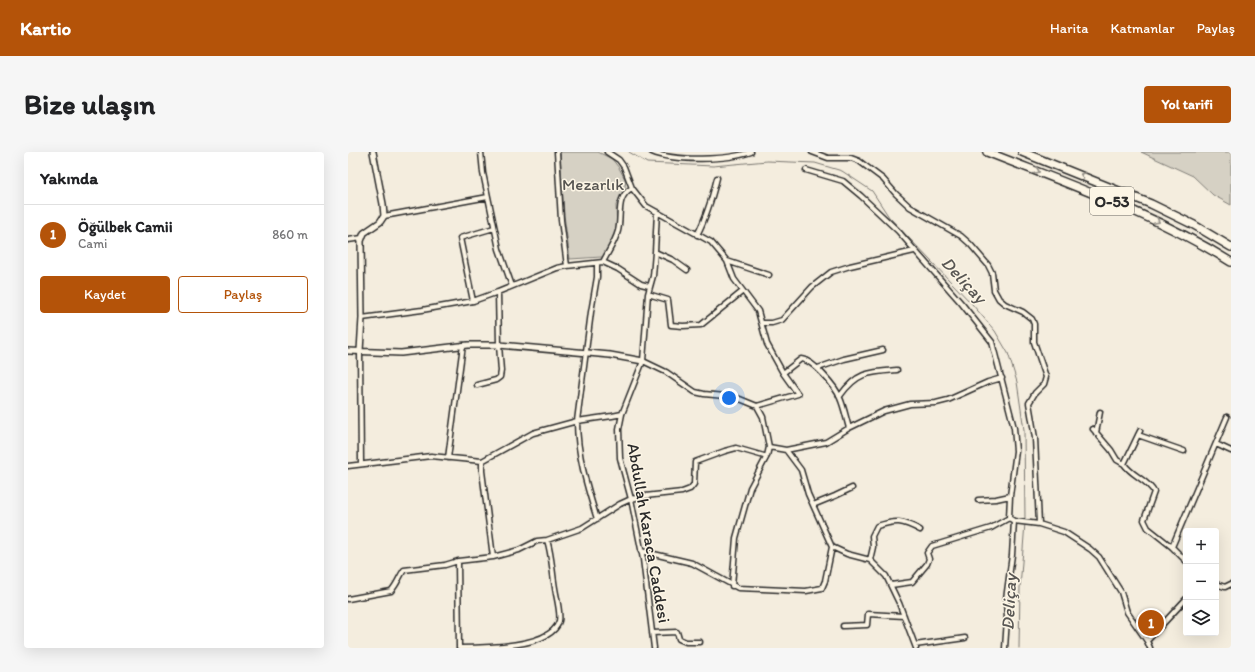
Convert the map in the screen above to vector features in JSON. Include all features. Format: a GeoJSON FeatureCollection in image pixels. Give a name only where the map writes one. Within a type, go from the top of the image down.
{"type":"FeatureCollection","features":[{"type":"Feature","properties":{"kind":"highway","name":"O-53"},"geometry":{"type":"LineString","coordinates":[[987,152],[1146,215],[1188,236],[1231,262]]}},
{"type":"Feature","properties":{"kind":"highway","name":"O-53"},"geometry":{"type":"LineString","coordinates":[[1022,152],[1151,204],[1231,247]]}},
{"type":"Feature","properties":{"kind":"street"},"geometry":{"type":"LineString","coordinates":[[361,464],[361,241],[364,234],[380,222],[384,216],[373,152]]}},
{"type":"Feature","properties":{"kind":"street"},"geometry":{"type":"LineString","coordinates":[[481,152],[494,228],[499,249],[512,286]]}},
{"type":"Feature","properties":{"kind":"street"},"geometry":{"type":"LineString","coordinates":[[557,152],[561,220],[567,266]]}},
{"type":"Feature","properties":{"kind":"street"},"geometry":{"type":"LineString","coordinates":[[348,351],[401,353],[463,345],[499,345],[610,355],[643,361],[666,372],[695,392],[734,397],[757,406],[798,394],[783,373],[767,344],[758,311],[734,279],[727,262],[710,242],[646,206],[632,188],[624,167],[619,160],[607,152]]}},
{"type":"Feature","properties":{"kind":"street"},"geometry":{"type":"LineString","coordinates":[[652,152],[668,157],[694,158],[732,156],[751,152]]}},
{"type":"Feature","properties":{"kind":"street"},"geometry":{"type":"LineString","coordinates":[[812,152],[828,158],[851,158],[859,161],[883,179],[910,207],[961,236],[988,265],[992,273],[996,294],[999,299],[1005,304],[1023,312],[1032,319],[1034,324],[1034,342],[1046,377],[1044,384],[1035,393],[1029,403],[1035,438],[1039,524]]}},
{"type":"Feature","properties":{"kind":"street"},"geometry":{"type":"LineString","coordinates":[[806,170],[843,181],[861,196],[898,231],[962,304],[992,342],[1014,428],[1016,451],[1010,496],[1010,518]]}},
{"type":"Feature","properties":{"kind":"street"},"geometry":{"type":"LineString","coordinates":[[697,235],[704,223],[717,178]]}},
{"type":"Feature","properties":{"kind":"street"},"geometry":{"type":"LineString","coordinates":[[603,262],[618,230],[619,209],[621,203],[626,192],[632,188]]}},
{"type":"Feature","properties":{"kind":"street"},"geometry":{"type":"LineString","coordinates":[[384,216],[488,197]]}},
{"type":"Feature","properties":{"kind":"street","name":"Abdullah Karaca Caddesi"},"geometry":{"type":"LineString","coordinates":[[654,648],[641,551],[631,499],[620,458],[619,429],[622,414],[643,361],[648,294],[653,276],[656,252],[657,212]]}},
{"type":"Feature","properties":{"kind":"street"},"geometry":{"type":"LineString","coordinates":[[473,300],[460,238],[494,228]]}},
{"type":"Feature","properties":{"kind":"street"},"geometry":{"type":"LineString","coordinates":[[348,240],[362,238]]}},
{"type":"Feature","properties":{"kind":"street"},"geometry":{"type":"LineString","coordinates":[[762,323],[772,323],[782,320],[812,287],[831,272],[914,251]]}},
{"type":"Feature","properties":{"kind":"street"},"geometry":{"type":"LineString","coordinates":[[656,252],[673,260],[687,270]]}},
{"type":"Feature","properties":{"kind":"street"},"geometry":{"type":"LineString","coordinates":[[362,318],[422,310],[473,300],[498,292],[557,268],[567,266],[603,262],[618,269],[641,284],[649,286]]}},
{"type":"Feature","properties":{"kind":"street"},"geometry":{"type":"LineString","coordinates":[[727,262],[769,275]]}},
{"type":"Feature","properties":{"kind":"street"},"geometry":{"type":"LineString","coordinates":[[597,263],[597,277],[586,353],[577,438],[581,461],[597,519]]}},
{"type":"Feature","properties":{"kind":"street"},"geometry":{"type":"LineString","coordinates":[[648,294],[668,300],[671,325],[683,326],[701,325],[743,291]]}},
{"type":"Feature","properties":{"kind":"street"},"geometry":{"type":"LineString","coordinates":[[477,384],[496,380],[500,377],[498,292]]}},
{"type":"Feature","properties":{"kind":"street"},"geometry":{"type":"LineString","coordinates":[[448,458],[463,345]]}},
{"type":"Feature","properties":{"kind":"street"},"geometry":{"type":"LineString","coordinates":[[818,368],[844,359],[883,350]]}},
{"type":"Feature","properties":{"kind":"street"},"geometry":{"type":"LineString","coordinates":[[783,373],[801,359],[805,359],[818,368],[840,396],[849,428]]}},
{"type":"Feature","properties":{"kind":"street"},"geometry":{"type":"LineString","coordinates":[[840,396],[849,383],[856,377],[876,371],[897,370]]}},
{"type":"Feature","properties":{"kind":"street"},"geometry":{"type":"LineString","coordinates":[[769,447],[786,450],[826,442],[849,428],[884,411],[910,404],[936,403],[948,400],[988,382],[1002,378]]}},
{"type":"Feature","properties":{"kind":"street"},"geometry":{"type":"LineString","coordinates":[[732,586],[733,562],[738,532],[750,488],[767,456],[769,447],[763,417],[757,406]]}},
{"type":"Feature","properties":{"kind":"street"},"geometry":{"type":"LineString","coordinates":[[1096,433],[1100,412]]}},
{"type":"Feature","properties":{"kind":"street"},"geometry":{"type":"LineString","coordinates":[[348,466],[431,456],[482,461],[533,433],[578,421],[622,414]]}},
{"type":"Feature","properties":{"kind":"street"},"geometry":{"type":"LineString","coordinates":[[1172,547],[1227,417]]}},
{"type":"Feature","properties":{"kind":"street"},"geometry":{"type":"LineString","coordinates":[[1092,429],[1111,450],[1117,460],[1152,487],[1154,492],[1144,520],[1148,528],[1183,558]]}},
{"type":"Feature","properties":{"kind":"street"},"geometry":{"type":"LineString","coordinates":[[1124,464],[1139,433],[1184,451]]}},
{"type":"Feature","properties":{"kind":"street"},"geometry":{"type":"LineString","coordinates":[[1216,444],[1231,451]]}},
{"type":"Feature","properties":{"kind":"street"},"geometry":{"type":"LineString","coordinates":[[348,599],[391,591],[397,584],[400,575],[404,570],[493,557],[519,550],[538,541],[547,540],[582,528],[620,504],[631,499],[682,492],[690,489],[694,484],[695,462],[725,451],[736,448],[767,456]]}},
{"type":"Feature","properties":{"kind":"street"},"geometry":{"type":"LineString","coordinates":[[786,450],[801,470],[808,494],[832,546],[846,554],[870,560],[886,576],[904,616],[915,647],[965,638]]}},
{"type":"Feature","properties":{"kind":"street"},"geometry":{"type":"LineString","coordinates":[[482,461],[493,557]]}},
{"type":"Feature","properties":{"kind":"street"},"geometry":{"type":"LineString","coordinates":[[813,505],[852,488]]}},
{"type":"Feature","properties":{"kind":"street"},"geometry":{"type":"LineString","coordinates":[[978,500],[996,499],[1010,496]]}},
{"type":"Feature","properties":{"kind":"street"},"geometry":{"type":"LineString","coordinates":[[1010,518],[1016,522],[1039,524],[1064,532],[1090,549],[1099,557],[1121,592],[1128,612],[1150,648]]}},
{"type":"Feature","properties":{"kind":"street"},"geometry":{"type":"LineString","coordinates":[[891,585],[912,582],[927,564],[929,559],[927,553],[932,546],[991,528],[1010,518]]}},
{"type":"Feature","properties":{"kind":"street"},"geometry":{"type":"LineString","coordinates":[[870,560],[873,547],[872,536],[877,526],[896,521],[920,530]]}},
{"type":"Feature","properties":{"kind":"street"},"geometry":{"type":"LineString","coordinates":[[1005,648],[1007,620],[1006,599],[1016,522]]}},
{"type":"Feature","properties":{"kind":"street"},"geometry":{"type":"LineString","coordinates":[[458,561],[459,648],[525,646],[554,631],[560,618],[554,586],[552,555],[547,540]]}},
{"type":"Feature","properties":{"kind":"street"},"geometry":{"type":"LineString","coordinates":[[641,551],[692,563],[738,588],[806,591],[822,588],[825,581],[832,546]]}},
{"type":"Feature","properties":{"kind":"street"},"geometry":{"type":"LineString","coordinates":[[1219,585],[1225,587],[1231,584]]}},
{"type":"Feature","properties":{"kind":"street"},"geometry":{"type":"LineString","coordinates":[[1147,641],[1185,600]]}},
{"type":"Feature","properties":{"kind":"street"},"geometry":{"type":"LineString","coordinates":[[843,626],[867,625],[868,614],[904,616]]}},
{"type":"Feature","properties":{"kind":"street"},"geometry":{"type":"LineString","coordinates":[[652,633],[677,632],[679,639],[686,642],[700,642]]}},
{"type":"Feature","properties":{"kind":"green space","name":"Mezarlık"},"geometry":{"type":"Polygon","coordinates":[[[560,152],[598,152],[612,159],[626,181],[624,192],[616,205],[617,230],[607,253],[602,257],[570,259],[564,215],[560,152]]]}},
{"type":"Feature","properties":{"kind":"green space"},"geometry":{"type":"Polygon","coordinates":[[[1141,152],[1231,152],[1231,205],[1213,195],[1193,176],[1141,152]]]}},
{"type":"Feature","properties":{"kind":"waterway","name":"Deliçay"},"geometry":{"type":"LineString","coordinates":[[629,152],[647,163],[713,166],[767,161],[815,163],[842,171],[872,191],[889,217],[972,304],[995,331],[1008,353],[1017,382],[1024,430],[1025,520]]}},
{"type":"Feature","properties":{"kind":"waterway","name":"Deliçay"},"geometry":{"type":"LineString","coordinates":[[1019,648],[1020,588],[1025,523]]}},
{"type":"Feature","properties":{"kind":"place","name":"Öğülbek Camii"},"geometry":{"type":"Point","coordinates":[1151,623]}}]}
